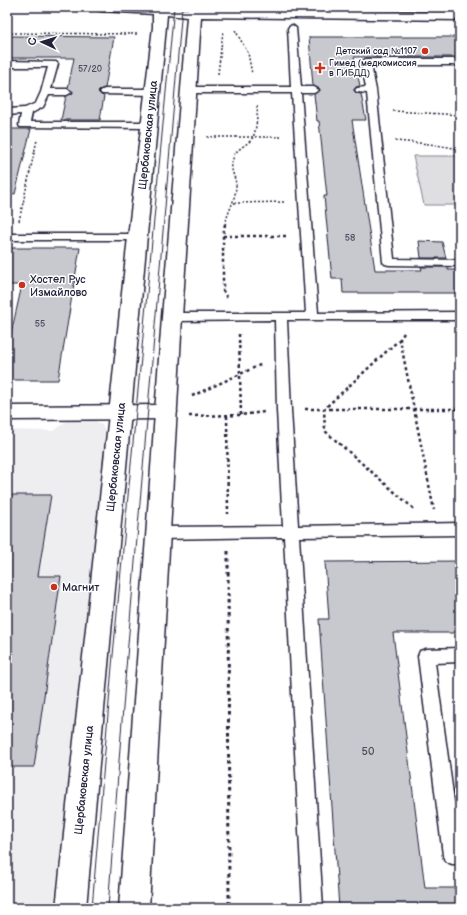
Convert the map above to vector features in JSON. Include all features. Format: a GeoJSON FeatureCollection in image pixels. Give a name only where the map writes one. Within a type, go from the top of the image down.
{"type":"FeatureCollection","features":[{"type":"Feature","properties":{"kind":"main road"},"geometry":{"type":"LineString","coordinates":[[102,7],[460,16]]}},
{"type":"Feature","properties":{"kind":"main road","name":"Щербаковская улица"},"geometry":{"type":"LineString","coordinates":[[71,908],[137,237],[160,27],[160,9]]}},
{"type":"Feature","properties":{"kind":"main road"},"geometry":{"type":"LineString","coordinates":[[134,908],[159,533],[177,414],[172,317],[195,10]]}},
{"type":"Feature","properties":{"kind":"main road"},"geometry":{"type":"LineString","coordinates":[[7,413],[120,412],[177,414]]}},
{"type":"Feature","properties":{"kind":"lane"},"geometry":{"type":"LineString","coordinates":[[292,28],[312,317]]}},
{"type":"Feature","properties":{"kind":"lane"},"geometry":{"type":"LineString","coordinates":[[460,62],[366,62],[366,90],[374,110],[389,262],[460,263]]}},
{"type":"Feature","properties":{"kind":"lane"},"geometry":{"type":"LineString","coordinates":[[7,64],[53,64],[46,92],[40,105],[27,112],[7,112]]}},
{"type":"Feature","properties":{"kind":"lane"},"geometry":{"type":"LineString","coordinates":[[188,90],[314,90]]}},
{"type":"Feature","properties":{"kind":"lane"},"geometry":{"type":"LineString","coordinates":[[46,92],[67,92]]}},
{"type":"Feature","properties":{"kind":"lane"},"geometry":{"type":"LineString","coordinates":[[104,92],[153,92]]}},
{"type":"Feature","properties":{"kind":"lane"},"geometry":{"type":"LineString","coordinates":[[27,112],[24,125],[150,125]]}},
{"type":"Feature","properties":{"kind":"lane"},"geometry":{"type":"LineString","coordinates":[[11,237],[137,237]]}},
{"type":"Feature","properties":{"kind":"lane"},"geometry":{"type":"LineString","coordinates":[[172,317],[460,316]]}},
{"type":"Feature","properties":{"kind":"lane"},"geometry":{"type":"LineString","coordinates":[[281,317],[284,410],[313,908]]}},
{"type":"Feature","properties":{"kind":"lane"},"geometry":{"type":"LineString","coordinates":[[159,533],[460,530]]}},
{"type":"Feature","properties":{"kind":"lane"},"geometry":{"type":"LineString","coordinates":[[460,655],[426,656],[452,855],[460,855]]}},
{"type":"Feature","properties":{"kind":"path"},"geometry":{"type":"LineString","coordinates":[[216,90],[224,28]]}},
{"type":"Feature","properties":{"kind":"path"},"geometry":{"type":"LineString","coordinates":[[234,28],[248,53],[256,90],[258,113],[253,138],[234,155],[231,172],[236,184],[234,202],[227,217],[223,236],[223,290],[238,317],[241,374],[241,415]]}},
{"type":"Feature","properties":{"kind":"path"},"geometry":{"type":"LineString","coordinates":[[7,33],[139,34]]}},
{"type":"Feature","properties":{"kind":"path"},"geometry":{"type":"LineString","coordinates":[[374,110],[460,115]]}},
{"type":"Feature","properties":{"kind":"path"},"geometry":{"type":"LineString","coordinates":[[11,237],[40,125]]}},
{"type":"Feature","properties":{"kind":"path"},"geometry":{"type":"LineString","coordinates":[[207,138],[300,137]]}},
{"type":"Feature","properties":{"kind":"path"},"geometry":{"type":"LineString","coordinates":[[377,139],[430,144],[460,149]]}},
{"type":"Feature","properties":{"kind":"path"},"geometry":{"type":"LineString","coordinates":[[234,202],[305,202]]}},
{"type":"Feature","properties":{"kind":"path"},"geometry":{"type":"LineString","coordinates":[[223,236],[307,236]]}},
{"type":"Feature","properties":{"kind":"path"},"geometry":{"type":"LineString","coordinates":[[416,316],[400,339],[324,410],[325,431],[438,530]]}},
{"type":"Feature","properties":{"kind":"path"},"geometry":{"type":"LineString","coordinates":[[400,339],[438,530]]}},
{"type":"Feature","properties":{"kind":"path"},"geometry":{"type":"LineString","coordinates":[[188,398],[282,354]]}},
{"type":"Feature","properties":{"kind":"path"},"geometry":{"type":"LineString","coordinates":[[177,414],[227,416],[284,410],[460,409]]}},
{"type":"Feature","properties":{"kind":"path"},"geometry":{"type":"LineString","coordinates":[[227,416],[230,908]]}},
{"type":"Feature","properties":{"kind":"shaded area"},"geometry":{"type":"Polygon","coordinates":[[[413,156],[457,156],[460,168],[460,205],[424,205],[413,156]]]}},
{"type":"Feature","properties":{"kind":"shaded area"},"geometry":{"type":"Polygon","coordinates":[[[88,418],[103,426],[106,432],[106,440],[54,908],[7,908],[7,430],[54,431],[69,419],[88,418]]]}},
{"type":"Feature","properties":{"kind":"building"},"geometry":{"type":"Polygon","coordinates":[[[7,36],[114,37],[105,88],[98,92],[104,96],[100,120],[61,120],[66,96],[73,93],[68,88],[74,58],[7,58],[7,36]]]}},
{"type":"Feature","properties":{"kind":"building"},"geometry":{"type":"Polygon","coordinates":[[[309,37],[460,37],[460,57],[354,57],[360,86],[356,87],[354,90],[356,93],[361,94],[366,120],[352,120],[375,270],[422,270],[421,267],[448,267],[448,270],[458,270],[460,279],[460,293],[343,293],[342,279],[332,279],[324,196],[327,196],[319,121],[317,121],[314,94],[320,89],[313,86],[309,37]]]}},
{"type":"Feature","properties":{"kind":"building"},"geometry":{"type":"Polygon","coordinates":[[[7,129],[31,129],[15,194],[7,193],[7,129]]]}},
{"type":"Feature","properties":{"kind":"building"},"geometry":{"type":"Polygon","coordinates":[[[419,241],[442,242],[446,258],[421,258],[419,241]]]}},
{"type":"Feature","properties":{"kind":"building"},"geometry":{"type":"Polygon","coordinates":[[[7,248],[80,248],[58,380],[7,380],[7,338],[10,338],[22,285],[7,285],[7,248]]]}},
{"type":"Feature","properties":{"kind":"building"},"geometry":{"type":"Polygon","coordinates":[[[7,495],[51,495],[38,576],[61,576],[34,767],[7,767],[7,495]]]}},
{"type":"Feature","properties":{"kind":"building"},"geometry":{"type":"Polygon","coordinates":[[[460,561],[460,633],[393,633],[425,888],[460,888],[460,908],[339,908],[319,619],[329,619],[325,562],[460,561]]]}},
{"type":"Feature","properties":{"kind":"tram line"},"geometry":{"type":"LineString","coordinates":[[92,908],[112,666],[174,7]]}},
{"type":"Feature","properties":{"kind":"tram line"},"geometry":{"type":"LineString","coordinates":[[108,908],[126,668],[182,7]]}},
{"type":"Feature","properties":{"kind":"place","name":"Детский сад №1107"},"geometry":{"type":"Point","coordinates":[425,51]}},
{"type":"Feature","properties":{"kind":"place","name":"Гимед (медкомиссия в ГИБДД)"},"geometry":{"type":"Point","coordinates":[320,68]}},
{"type":"Feature","properties":{"kind":"place","name":"Хостел Рус Измайлово"},"geometry":{"type":"Point","coordinates":[22,285]}},
{"type":"Feature","properties":{"kind":"place","name":"Магнит"},"geometry":{"type":"Point","coordinates":[54,587]}}]}
